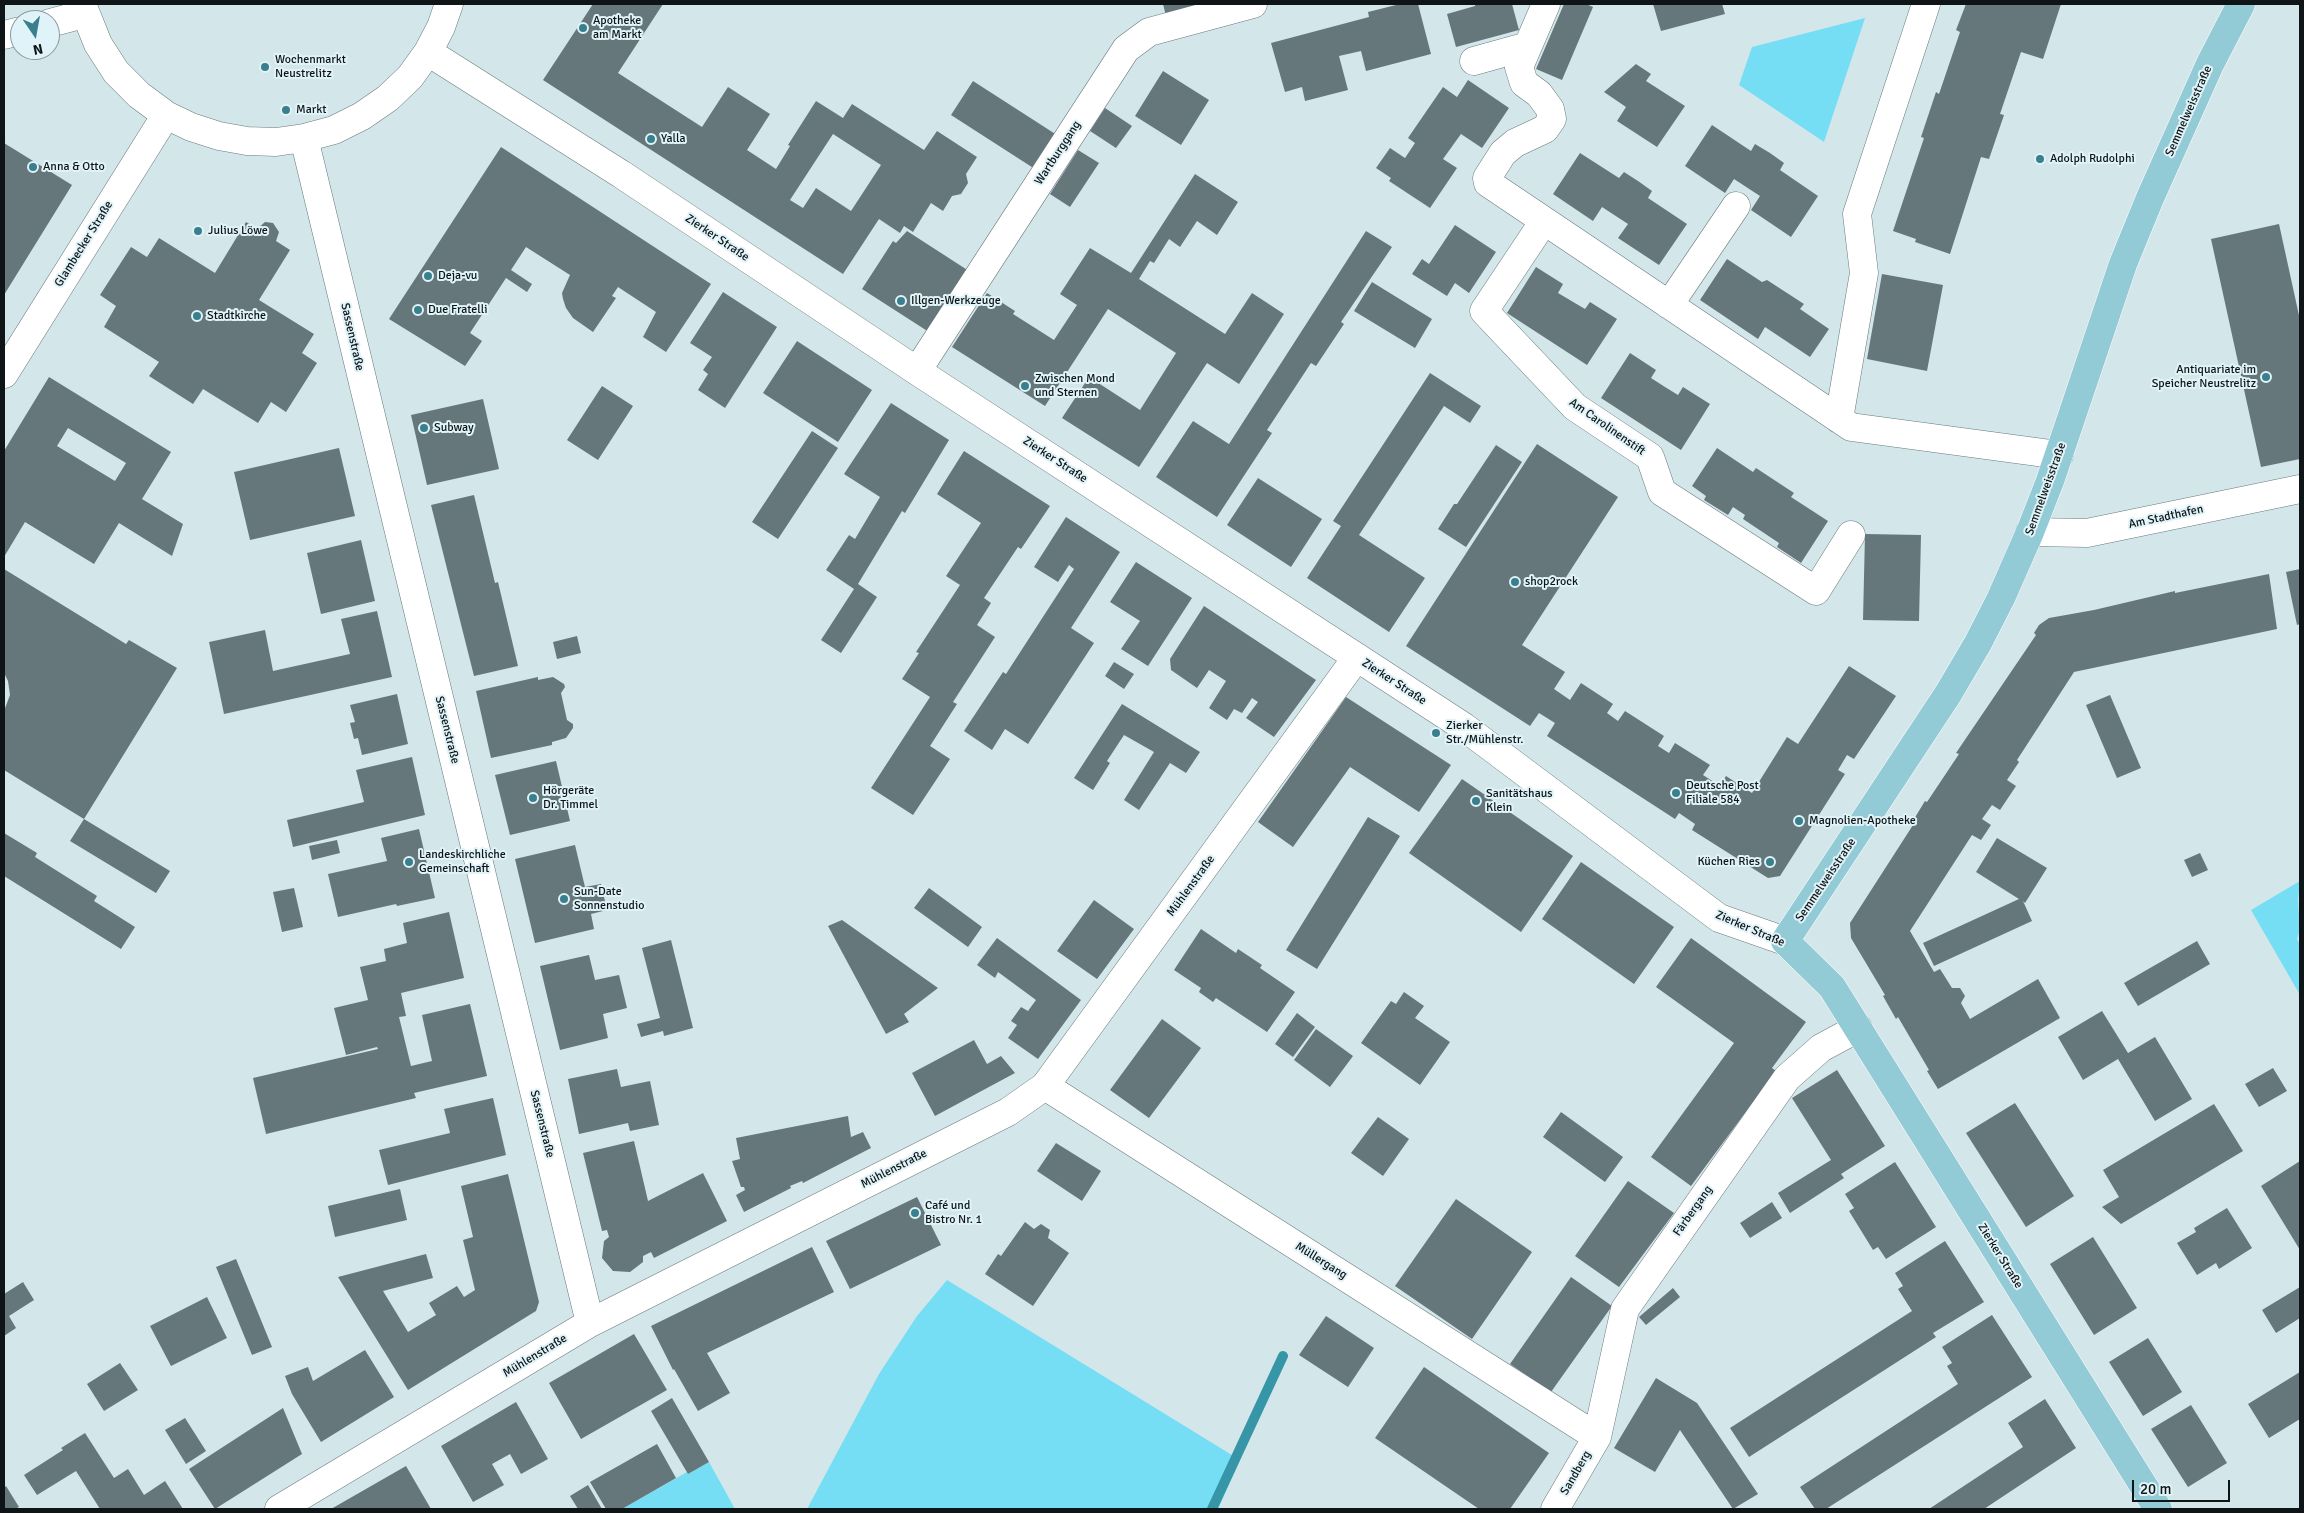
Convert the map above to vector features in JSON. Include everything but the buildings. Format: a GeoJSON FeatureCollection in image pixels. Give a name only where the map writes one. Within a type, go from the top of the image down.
{"type":"FeatureCollection","features":[{"type":"Feature","properties":{"kind":"main road","name":"Semmelweisstraße"},"geometry":{"type":"LineString","coordinates":[[1785,941],[1948,694],[1978,643],[2030,532],[2123,264],[2206,72],[2241,4]]}},
{"type":"Feature","properties":{"kind":"main road","name":"Zierker Straße"},"geometry":{"type":"LineString","coordinates":[[1785,941],[1832,987],[2158,1509]]}},
{"type":"Feature","properties":{"kind":"street"},"geometry":{"type":"LineString","coordinates":[[60,19],[83,9],[98,44],[116,72],[139,95],[166,115],[191,127],[218,136],[247,141],[276,142],[304,138],[334,130],[362,116],[381,103],[410,77],[428,52],[450,4]]}},
{"type":"Feature","properties":{"kind":"street","name":"Wartburggang"},"geometry":{"type":"LineString","coordinates":[[917,371],[1126,50],[1149,32],[1252,4]]}},
{"type":"Feature","properties":{"kind":"street"},"geometry":{"type":"LineString","coordinates":[[1546,4],[1519,67],[1524,83],[1539,94],[1550,109],[1552,119],[1545,129],[1515,143],[1503,153],[1486,181],[1851,428],[2058,455]]}},
{"type":"Feature","properties":{"kind":"street"},"geometry":{"type":"LineString","coordinates":[[1839,419],[1864,273],[1857,214],[1926,4]]}},
{"type":"Feature","properties":{"kind":"street"},"geometry":{"type":"LineString","coordinates":[[1474,62],[1528,46]]}},
{"type":"Feature","properties":{"kind":"street","name":"Zierker Straße"},"geometry":{"type":"LineString","coordinates":[[428,52],[621,174],[917,371],[1464,727],[1719,918],[1785,941]]}},
{"type":"Feature","properties":{"kind":"street","name":"Glambecker Straße"},"geometry":{"type":"LineString","coordinates":[[4,374],[166,115]]}},
{"type":"Feature","properties":{"kind":"street","name":"Sassenstraße"},"geometry":{"type":"LineString","coordinates":[[304,138],[590,1323]]}},
{"type":"Feature","properties":{"kind":"street"},"geometry":{"type":"LineString","coordinates":[[1669,305],[1736,206]]}},
{"type":"Feature","properties":{"kind":"street","name":"Am Carolinenstift"},"geometry":{"type":"LineString","coordinates":[[1544,221],[1484,311],[1575,407],[1650,457],[1662,492],[1816,591],[1851,535]]}},
{"type":"Feature","properties":{"kind":"street","name":"Am Stadthafen"},"geometry":{"type":"LineString","coordinates":[[2030,532],[2087,533],[2300,489]]}},
{"type":"Feature","properties":{"kind":"street","name":"Mühlenstraße"},"geometry":{"type":"LineString","coordinates":[[279,1509],[590,1323],[1008,1112],[1045,1086],[1357,658]]}},
{"type":"Feature","properties":{"kind":"street","name":"Färbergang"},"geometry":{"type":"LineString","coordinates":[[1597,1437],[1625,1309],[1787,1078],[1821,1048],[1858,1028]]}},
{"type":"Feature","properties":{"kind":"street","name":"Müllergang"},"geometry":{"type":"LineString","coordinates":[[1045,1086],[1597,1437]]}},
{"type":"Feature","properties":{"kind":"street","name":"Sandberg"},"geometry":{"type":"LineString","coordinates":[[1555,1509],[1597,1437]]}},
{"type":"Feature","properties":{"kind":"shaded area"},"geometry":{"type":"Polygon","coordinates":[[[1865,18],[1824,142],[1739,85],[1752,47],[1865,18]]]}},
{"type":"Feature","properties":{"kind":"shaded area"},"geometry":{"type":"Polygon","coordinates":[[[2300,881],[2298,900],[2300,930],[2297,939],[2300,944],[2300,995],[2251,910],[2300,881]]]}},
{"type":"Feature","properties":{"kind":"shaded area"},"geometry":{"type":"Polygon","coordinates":[[[947,1280],[1240,1460],[1218,1509],[807,1509],[879,1374],[917,1316],[947,1280]]]}},
{"type":"Feature","properties":{"kind":"shaded area"},"geometry":{"type":"Polygon","coordinates":[[[709,1462],[735,1509],[622,1509],[687,1472],[688,1474],[709,1462]]]}},
{"type":"Feature","properties":{"kind":"waterway"},"geometry":{"type":"LineString","coordinates":[[1212,1509],[1283,1356]]}},
{"type":"Feature","properties":{"kind":"place","name":"Apotheke am Markt"},"geometry":{"type":"Point","coordinates":[583,28]}},
{"type":"Feature","properties":{"kind":"place","name":"Wochenmarkt Neustrelitz"},"geometry":{"type":"Point","coordinates":[265,67]}},
{"type":"Feature","properties":{"kind":"place","name":"Markt"},"geometry":{"type":"Point","coordinates":[286,110]}},
{"type":"Feature","properties":{"kind":"place","name":"Yalla"},"geometry":{"type":"Point","coordinates":[651,139]}},
{"type":"Feature","properties":{"kind":"place","name":"Adolph Rudolphi"},"geometry":{"type":"Point","coordinates":[2040,159]}},
{"type":"Feature","properties":{"kind":"place","name":"Anna & Otto"},"geometry":{"type":"Point","coordinates":[33,167]}},
{"type":"Feature","properties":{"kind":"place","name":"Julius Löwe"},"geometry":{"type":"Point","coordinates":[198,231]}},
{"type":"Feature","properties":{"kind":"place","name":"Deja-vu"},"geometry":{"type":"Point","coordinates":[428,276]}},
{"type":"Feature","properties":{"kind":"place","name":"Illgen-Werkzeuge"},"geometry":{"type":"Point","coordinates":[901,301]}},
{"type":"Feature","properties":{"kind":"place","name":"Due Fratelli"},"geometry":{"type":"Point","coordinates":[418,310]}},
{"type":"Feature","properties":{"kind":"place","name":"Stadtkirche"},"geometry":{"type":"Point","coordinates":[197,316]}},
{"type":"Feature","properties":{"kind":"place","name":"Antiquariate im Speicher Neustrelitz"},"geometry":{"type":"Point","coordinates":[2266,377]}},
{"type":"Feature","properties":{"kind":"place","name":"Zwischen Mond und Sternen"},"geometry":{"type":"Point","coordinates":[1025,386]}},
{"type":"Feature","properties":{"kind":"place","name":"Subway"},"geometry":{"type":"Point","coordinates":[424,428]}},
{"type":"Feature","properties":{"kind":"place","name":"shop2rock"},"geometry":{"type":"Point","coordinates":[1515,582]}},
{"type":"Feature","properties":{"kind":"place","name":"Zierker Str./Mühlenstr."},"geometry":{"type":"Point","coordinates":[1436,733]}},
{"type":"Feature","properties":{"kind":"place","name":"Deutsche Post Filiale 584"},"geometry":{"type":"Point","coordinates":[1676,793]}},
{"type":"Feature","properties":{"kind":"place","name":"Hörgeräte Dr. Timmel"},"geometry":{"type":"Point","coordinates":[533,798]}},
{"type":"Feature","properties":{"kind":"place","name":"Sanitätshaus Klein"},"geometry":{"type":"Point","coordinates":[1476,801]}},
{"type":"Feature","properties":{"kind":"place","name":"Magnolien-Apotheke"},"geometry":{"type":"Point","coordinates":[1799,821]}},
{"type":"Feature","properties":{"kind":"place","name":"Landeskirchliche Gemeinschaft"},"geometry":{"type":"Point","coordinates":[409,862]}},
{"type":"Feature","properties":{"kind":"place","name":"Küchen Ries"},"geometry":{"type":"Point","coordinates":[1770,862]}},
{"type":"Feature","properties":{"kind":"place","name":"Sun-Date Sonnenstudio"},"geometry":{"type":"Point","coordinates":[564,899]}},
{"type":"Feature","properties":{"kind":"place","name":"Café und Bistro Nr. 1"},"geometry":{"type":"Point","coordinates":[915,1213]}}]}
